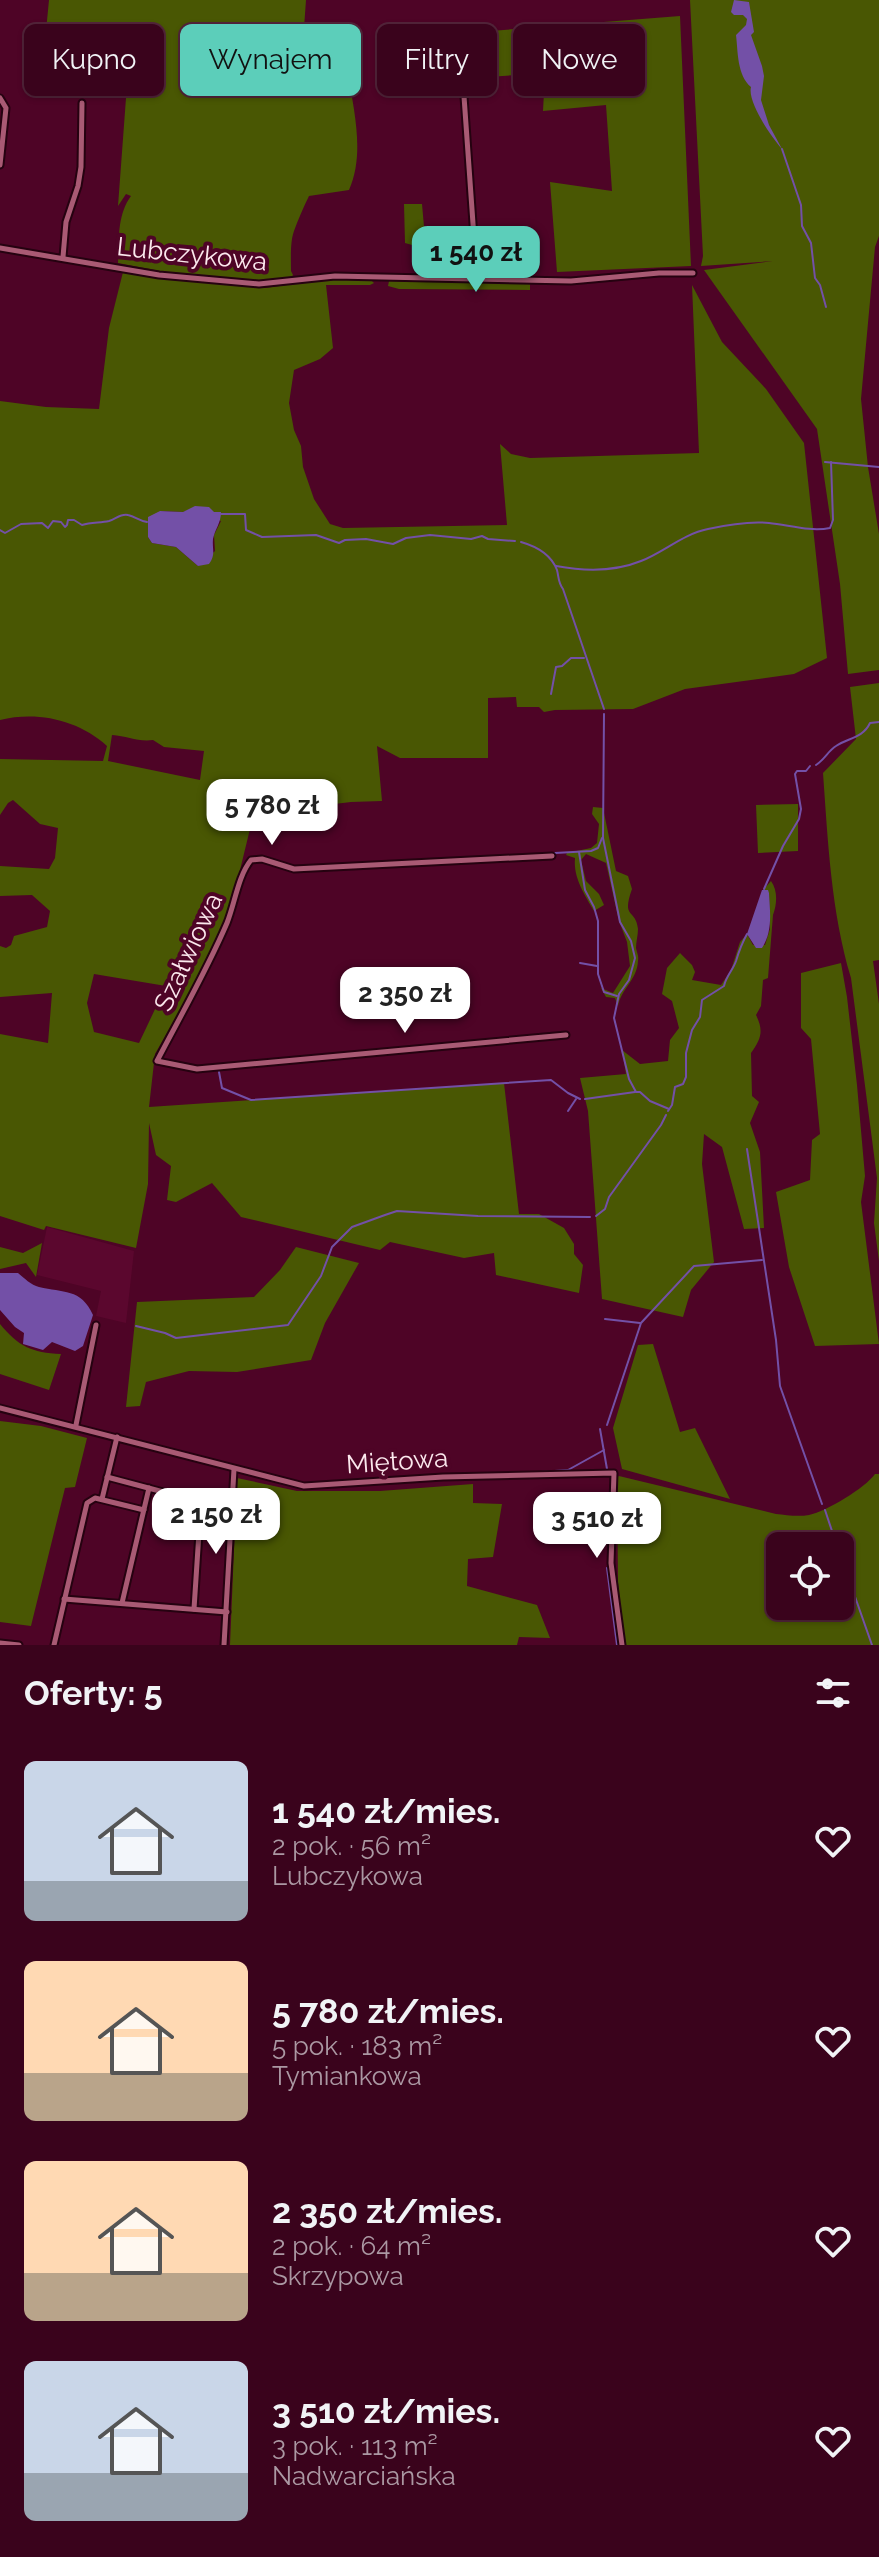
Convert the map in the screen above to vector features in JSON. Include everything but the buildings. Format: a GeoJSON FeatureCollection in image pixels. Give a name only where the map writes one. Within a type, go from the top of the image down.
{"type":"FeatureCollection","features":[{"type":"Feature","properties":{"kind":"street"},"geometry":{"type":"LineString","coordinates":[[464,96],[477,280]]}},
{"type":"Feature","properties":{"kind":"street"},"geometry":{"type":"LineString","coordinates":[[0,98],[6,108],[0,163]]}},
{"type":"Feature","properties":{"kind":"street"},"geometry":{"type":"LineString","coordinates":[[63,257],[66,222],[81,167],[82,103]]}},
{"type":"Feature","properties":{"kind":"street","name":"Lubczykowa"},"geometry":{"type":"LineString","coordinates":[[0,248],[159,275],[259,284],[335,276],[571,281],[693,273]]}},
{"type":"Feature","properties":{"kind":"street","name":"Szałwiowa"},"geometry":{"type":"LineString","coordinates":[[552,856],[294,869],[262,859],[251,860],[204,974],[157,1061],[197,1069],[566,1035]]}},
{"type":"Feature","properties":{"kind":"street"},"geometry":{"type":"LineString","coordinates":[[76,1426],[96,1325]]}},
{"type":"Feature","properties":{"kind":"street","name":"Miętowa"},"geometry":{"type":"LineString","coordinates":[[0,1408],[311,1487],[443,1477],[614,1473],[611,1563],[622,1645]]}},
{"type":"Feature","properties":{"kind":"street"},"geometry":{"type":"LineString","coordinates":[[102,1499],[117,1437]]}},
{"type":"Feature","properties":{"kind":"street"},"geometry":{"type":"LineString","coordinates":[[224,1645],[234,1469]]}},
{"type":"Feature","properties":{"kind":"street"},"geometry":{"type":"LineString","coordinates":[[107,1477],[232,1507]]}},
{"type":"Feature","properties":{"kind":"street"},"geometry":{"type":"LineString","coordinates":[[122,1603],[149,1488]]}},
{"type":"Feature","properties":{"kind":"street"},"geometry":{"type":"LineString","coordinates":[[54,1645],[86,1506],[95,1498],[144,1510]]}},
{"type":"Feature","properties":{"kind":"street"},"geometry":{"type":"LineString","coordinates":[[194,1609],[201,1502]]}},
{"type":"Feature","properties":{"kind":"street"},"geometry":{"type":"LineString","coordinates":[[64,1599],[227,1612]]}},
{"type":"Feature","properties":{"kind":"street"},"geometry":{"type":"LineString","coordinates":[[0,1643],[19,1645]]}},
{"type":"Feature","properties":{"kind":"shaded area"},"geometry":{"type":"Polygon","coordinates":[[[734,0],[749,2],[754,32],[751,35],[764,76],[761,100],[769,125],[782,149],[756,110],[751,87],[741,70],[736,35],[746,25],[747,19],[731,12],[734,0]]]}},
{"type":"Feature","properties":{"kind":"shaded area"},"geometry":{"type":"Polygon","coordinates":[[[195,506],[221,512],[213,539],[211,561],[198,566],[176,547],[152,543],[148,537],[148,517],[160,511],[183,512],[195,506]]]}},
{"type":"Feature","properties":{"kind":"shaded area"},"geometry":{"type":"Polygon","coordinates":[[[762,890],[769,893],[769,928],[766,942],[762,948],[756,948],[747,934],[762,890]]]}},
{"type":"Feature","properties":{"kind":"shaded area"},"geometry":{"type":"Polygon","coordinates":[[[47,1227],[134,1251],[126,1323],[96,1316],[101,1291],[37,1275],[47,1227]]]}},
{"type":"Feature","properties":{"kind":"shaded area"},"geometry":{"type":"Polygon","coordinates":[[[0,1273],[18,1273],[36,1286],[70,1293],[83,1300],[93,1315],[83,1346],[75,1351],[52,1342],[43,1350],[23,1344],[24,1333],[0,1310],[0,1273]]]}},
{"type":"Feature","properties":{"kind":"green space"},"geometry":{"type":"Polygon","coordinates":[[[49,0],[306,0],[304,24],[180,24],[180,96],[352,96],[357,147],[354,176],[349,190],[309,196],[293,235],[291,278],[227,280],[118,263],[121,219],[131,196],[126,194],[118,206],[126,96],[164,96],[164,24],[47,24],[49,0]]]}},
{"type":"Feature","properties":{"kind":"green space"},"geometry":{"type":"Polygon","coordinates":[[[690,0],[879,0],[879,236],[875,247],[861,399],[879,534],[879,670],[848,674],[840,584],[817,429],[704,270],[773,261],[701,266],[703,256],[690,0]]]}},
{"type":"Feature","properties":{"kind":"green space"},"geometry":{"type":"Polygon","coordinates":[[[680,16],[691,266],[557,272],[550,182],[612,191],[606,105],[543,111],[544,96],[645,96],[645,24],[579,24],[680,16]]]}},
{"type":"Feature","properties":{"kind":"green space"},"geometry":{"type":"Polygon","coordinates":[[[513,29],[513,75],[497,76],[497,30],[513,29]]]}},
{"type":"Feature","properties":{"kind":"green space"},"geometry":{"type":"Polygon","coordinates":[[[404,204],[422,204],[426,249],[405,243],[404,204]]]}},
{"type":"Feature","properties":{"kind":"green space"},"geometry":{"type":"Polygon","coordinates":[[[123,272],[265,288],[336,278],[371,280],[374,283],[370,285],[326,285],[333,348],[320,359],[294,370],[289,403],[294,430],[301,446],[303,467],[314,499],[330,524],[343,528],[507,525],[500,444],[511,454],[530,458],[699,453],[692,285],[722,342],[766,389],[804,443],[827,658],[794,674],[685,689],[633,709],[544,712],[539,707],[517,707],[516,697],[488,698],[488,758],[400,758],[377,746],[382,801],[260,813],[258,796],[232,903],[198,979],[155,1054],[149,1107],[504,1083],[519,1214],[539,1214],[564,1228],[574,1244],[574,1254],[583,1265],[579,1293],[496,1275],[494,1253],[464,1258],[390,1242],[380,1250],[241,1217],[212,1183],[176,1202],[167,1200],[171,1166],[156,1155],[149,1123],[148,1184],[136,1248],[46,1226],[44,1230],[0,1216],[0,1034],[48,1043],[52,993],[0,997],[0,946],[6,948],[11,945],[14,936],[47,927],[50,911],[32,895],[0,896],[0,866],[49,869],[55,858],[58,828],[40,824],[13,800],[0,815],[0,759],[103,761],[107,746],[83,730],[57,720],[14,717],[0,720],[0,401],[99,409],[109,328],[123,272]],[[189,510],[160,511],[148,537],[152,543],[176,547],[198,566],[215,551],[214,535],[221,521],[189,510]],[[112,735],[108,761],[200,780],[204,751],[164,747],[153,740],[112,735]],[[94,974],[87,1003],[94,1032],[139,1043],[166,986],[94,974]]]}},
{"type":"Feature","properties":{"kind":"green space"},"geometry":{"type":"Polygon","coordinates":[[[389,281],[530,283],[530,290],[399,289],[388,286],[389,281]]]}},
{"type":"Feature","properties":{"kind":"green space"},"geometry":{"type":"Polygon","coordinates":[[[879,683],[879,960],[873,961],[879,1004],[879,1261],[874,1223],[877,1178],[851,978],[835,902],[823,773],[856,739],[850,687],[879,683]]]}},
{"type":"Feature","properties":{"kind":"green space"},"geometry":{"type":"Polygon","coordinates":[[[798,804],[798,851],[758,853],[756,805],[798,804]]]}},
{"type":"Feature","properties":{"kind":"green space"},"geometry":{"type":"Polygon","coordinates":[[[593,807],[603,808],[616,871],[628,876],[632,889],[628,905],[638,929],[637,968],[618,1006],[615,998],[606,997],[601,988],[613,993],[630,966],[627,942],[606,863],[586,854],[581,860],[586,881],[599,894],[604,905],[594,911],[578,879],[575,858],[566,855],[591,848],[597,843],[599,824],[592,814],[593,807]]]}},
{"type":"Feature","properties":{"kind":"green space"},"geometry":{"type":"Polygon","coordinates":[[[771,881],[776,898],[768,978],[763,980],[761,1006],[756,1015],[760,1035],[751,1053],[752,1096],[759,1102],[750,1123],[760,1152],[764,1228],[744,1229],[722,1147],[704,1134],[702,1164],[714,1262],[691,1290],[683,1317],[602,1299],[588,1111],[580,1078],[626,1074],[622,1050],[640,1064],[668,1061],[670,1040],[679,1028],[672,1001],[662,994],[667,968],[680,953],[692,965],[695,972],[692,980],[721,985],[731,970],[740,942],[747,934],[753,945],[765,945],[770,929],[769,893],[764,889],[771,881]]]}},
{"type":"Feature","properties":{"kind":"green space"},"geometry":{"type":"Polygon","coordinates":[[[841,963],[865,1176],[861,1202],[879,1344],[815,1346],[789,1267],[776,1192],[810,1180],[812,1140],[820,1134],[811,1039],[801,1028],[801,973],[841,963]]]}},
{"type":"Feature","properties":{"kind":"green space"},"geometry":{"type":"Polygon","coordinates":[[[42,1243],[36,1277],[26,1263],[0,1269],[0,1247],[23,1253],[42,1243]]]}},
{"type":"Feature","properties":{"kind":"green space"},"geometry":{"type":"Polygon","coordinates":[[[296,1247],[359,1263],[325,1323],[311,1360],[237,1372],[189,1371],[146,1382],[140,1406],[126,1407],[137,1302],[254,1297],[280,1270],[296,1247]]]}},
{"type":"Feature","properties":{"kind":"green space"},"geometry":{"type":"Polygon","coordinates":[[[0,1324],[26,1347],[61,1354],[49,1390],[0,1374],[0,1324]]]}},
{"type":"Feature","properties":{"kind":"green space"},"geometry":{"type":"Polygon","coordinates":[[[653,1344],[680,1432],[695,1428],[730,1499],[622,1469],[613,1428],[638,1345],[653,1344]]]}},
{"type":"Feature","properties":{"kind":"green space"},"geometry":{"type":"Polygon","coordinates":[[[0,1421],[41,1426],[87,1438],[75,1487],[65,1488],[31,1626],[0,1622],[0,1421]]]}},
{"type":"Feature","properties":{"kind":"green space"},"geometry":{"type":"Polygon","coordinates":[[[879,1474],[879,1645],[624,1645],[618,1583],[617,1477],[796,1516],[826,1509],[879,1474]]]}},
{"type":"Feature","properties":{"kind":"green space"},"geometry":{"type":"Polygon","coordinates":[[[237,1478],[297,1491],[380,1491],[473,1484],[473,1503],[502,1504],[493,1557],[468,1559],[467,1586],[537,1605],[550,1638],[519,1637],[517,1645],[230,1645],[237,1478]]]}},
{"type":"Feature","properties":{"kind":"waterway"},"geometry":{"type":"LineString","coordinates":[[782,149],[801,205],[802,226],[811,243],[815,278],[826,307]]}},
{"type":"Feature","properties":{"kind":"waterway"},"geometry":{"type":"LineString","coordinates":[[825,462],[879,467]]}},
{"type":"Feature","properties":{"kind":"waterway"},"geometry":{"type":"LineString","coordinates":[[556,566],[588,570],[631,565],[699,531],[730,525],[762,523],[807,529],[830,528],[833,520],[831,462]]}},
{"type":"Feature","properties":{"kind":"waterway"},"geometry":{"type":"LineString","coordinates":[[221,514],[245,514],[246,530],[262,537],[316,535],[339,543],[366,539],[393,544],[406,538],[430,535],[471,539],[482,536],[515,541]]}},
{"type":"Feature","properties":{"kind":"waterway"},"geometry":{"type":"LineString","coordinates":[[0,530],[5,533],[21,524],[42,523],[48,528],[53,521],[61,522],[65,527],[68,520],[82,525],[109,521],[121,515],[147,522]]}},
{"type":"Feature","properties":{"kind":"waterway"},"geometry":{"type":"LineString","coordinates":[[521,542],[542,552],[551,559],[557,570],[604,709]]}},
{"type":"Feature","properties":{"kind":"waterway"},"geometry":{"type":"LineString","coordinates":[[551,694],[556,667],[571,658],[584,658]]}},
{"type":"Feature","properties":{"kind":"waterway"},"geometry":{"type":"LineString","coordinates":[[604,714],[603,838],[620,922],[631,941],[635,958],[629,980],[619,994],[614,1018],[629,1079],[636,1092],[669,1109]]}},
{"type":"Feature","properties":{"kind":"waterway"},"geometry":{"type":"LineString","coordinates":[[816,765],[836,746],[859,735],[870,723],[879,722]]}},
{"type":"Feature","properties":{"kind":"waterway"},"geometry":{"type":"LineString","coordinates":[[764,889],[799,819],[801,809],[795,774],[806,771],[810,766]]}},
{"type":"Feature","properties":{"kind":"waterway"},"geometry":{"type":"LineString","coordinates":[[555,853],[591,851],[598,848],[602,838]]}},
{"type":"Feature","properties":{"kind":"waterway"},"geometry":{"type":"LineString","coordinates":[[579,852],[585,890],[598,921],[598,974],[604,992],[617,996]]}},
{"type":"Feature","properties":{"kind":"waterway"},"geometry":{"type":"LineString","coordinates":[[427,859],[442,859]]}},
{"type":"Feature","properties":{"kind":"waterway"},"geometry":{"type":"LineString","coordinates":[[668,1111],[675,1087],[683,1084],[686,1077],[686,1053],[692,1030],[700,1017],[702,1000],[724,986],[747,934]]}},
{"type":"Feature","properties":{"kind":"waterway"},"geometry":{"type":"LineString","coordinates":[[580,963],[597,966]]}},
{"type":"Feature","properties":{"kind":"waterway"},"geometry":{"type":"LineString","coordinates":[[219,1072],[222,1088],[251,1100],[551,1080],[580,1099]]}},
{"type":"Feature","properties":{"kind":"waterway"},"geometry":{"type":"LineString","coordinates":[[585,1099],[635,1092]]}},
{"type":"Feature","properties":{"kind":"waterway"},"geometry":{"type":"LineString","coordinates":[[568,1111],[576,1099]]}},
{"type":"Feature","properties":{"kind":"waterway"},"geometry":{"type":"LineString","coordinates":[[596,1216],[605,1209],[609,1197],[666,1115]]}},
{"type":"Feature","properties":{"kind":"waterway"},"geometry":{"type":"LineString","coordinates":[[747,1149],[780,1386],[822,1504]]}},
{"type":"Feature","properties":{"kind":"waterway"},"geometry":{"type":"LineString","coordinates":[[136,1326],[176,1338],[288,1325],[321,1276],[332,1247],[352,1227],[397,1211],[478,1216],[590,1217]]}},
{"type":"Feature","properties":{"kind":"waterway"},"geometry":{"type":"LineString","coordinates":[[607,1425],[641,1323],[694,1266],[762,1260]]}},
{"type":"Feature","properties":{"kind":"waterway"},"geometry":{"type":"LineString","coordinates":[[605,1319],[640,1323]]}},
{"type":"Feature","properties":{"kind":"waterway"},"geometry":{"type":"LineString","coordinates":[[600,1429],[607,1469]]}},
{"type":"Feature","properties":{"kind":"waterway"},"geometry":{"type":"LineString","coordinates":[[541,1472],[568,1470],[604,1450]]}},
{"type":"Feature","properties":{"kind":"waterway"},"geometry":{"type":"LineString","coordinates":[[825,1510],[832,1532]]}},
{"type":"Feature","properties":{"kind":"waterway"},"geometry":{"type":"LineString","coordinates":[[607,1568],[617,1645]]}},
{"type":"Feature","properties":{"kind":"waterway"},"geometry":{"type":"LineString","coordinates":[[854,1594],[872,1645]]}}]}
